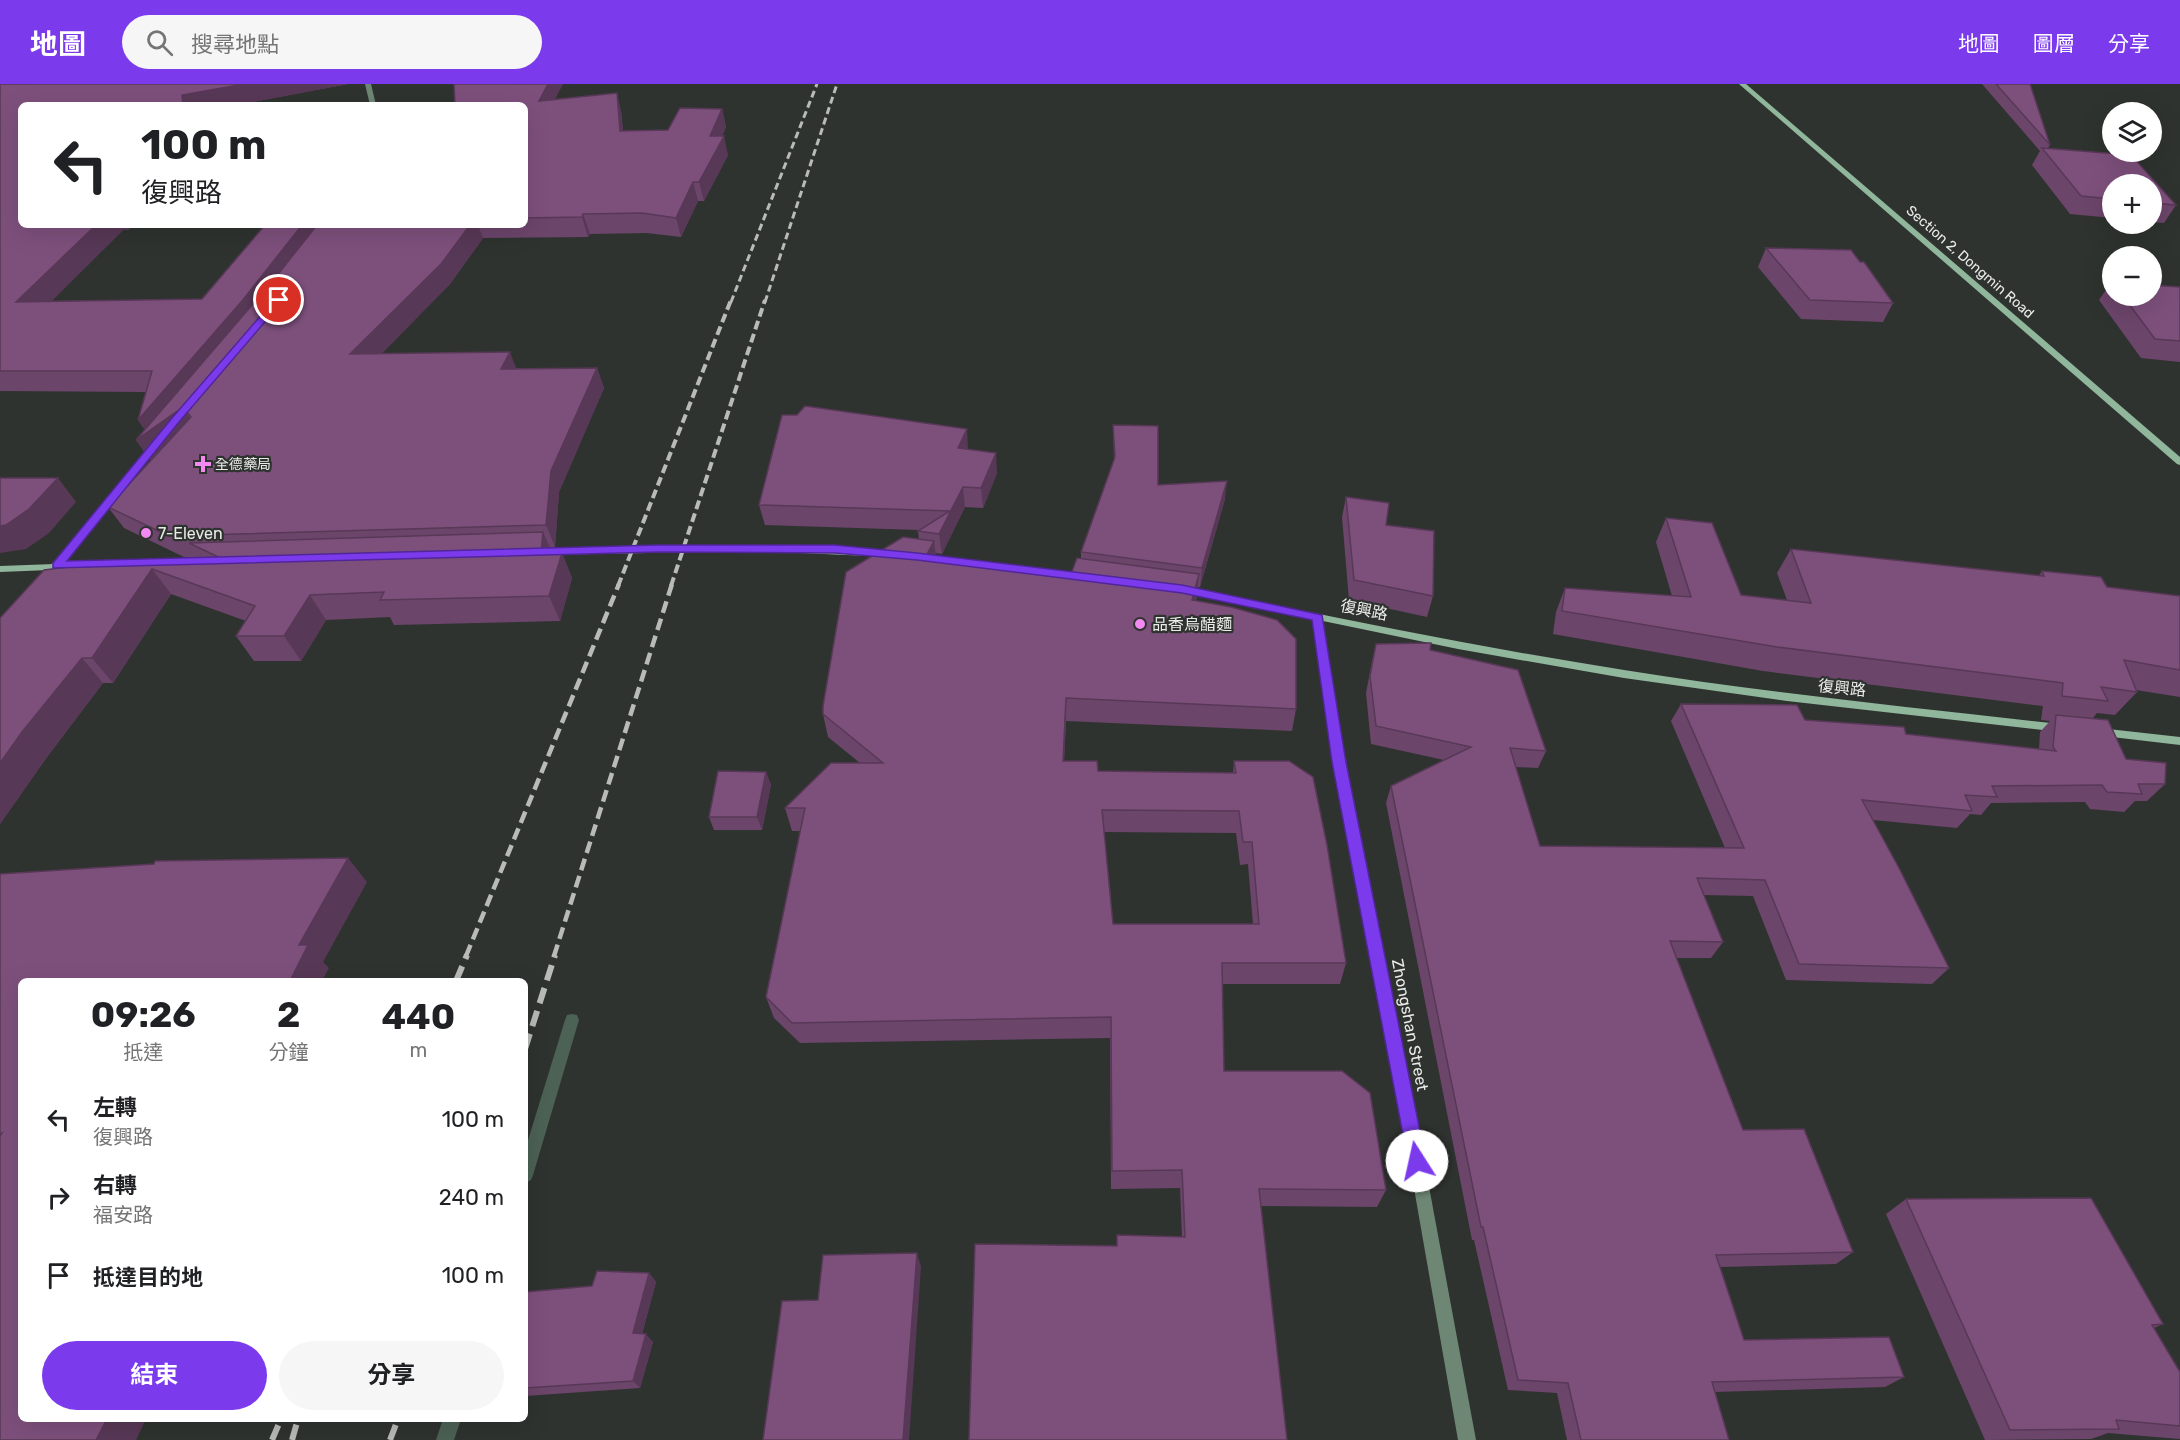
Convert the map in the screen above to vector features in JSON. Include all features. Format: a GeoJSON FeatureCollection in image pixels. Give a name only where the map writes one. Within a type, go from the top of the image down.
{"type":"FeatureCollection","features":[{"type":"Feature","properties":{"kind":"street"},"geometry":{"type":"LineString","coordinates":[[368,84],[373,102]]}},
{"type":"Feature","properties":{"kind":"street","name":"Section 2, Dongmin Road"},"geometry":{"type":"LineString","coordinates":[[1742,84],[2180,462]]}},
{"type":"Feature","properties":{"kind":"street"},"geometry":{"type":"LineString","coordinates":[[43,582],[161,438]]}},
{"type":"Feature","properties":{"kind":"street"},"geometry":{"type":"LineString","coordinates":[[527,552],[835,549],[1102,579]]}},
{"type":"Feature","properties":{"kind":"street"},"geometry":{"type":"LineString","coordinates":[[0,569],[233,561]]}},
{"type":"Feature","properties":{"kind":"street","name":"復興路"},"geometry":{"type":"LineString","coordinates":[[1171,587],[1318,618],[1623,674],[1807,700],[2180,741]]}},
{"type":"Feature","properties":{"kind":"street","name":"Zhongshan Street"},"geometry":{"type":"LineString","coordinates":[[1318,618],[1339,762],[1400,1068],[1467,1440]]}},
{"type":"Feature","properties":{"kind":"building"},"geometry":{"type":"Polygon","coordinates":[[[0,84],[244,84],[182,95],[183,102],[18,102],[18,228],[93,228],[16,302],[202,299],[262,228],[300,228],[242,301],[138,420],[152,371],[0,371],[0,84]]]}},
{"type":"Feature","properties":{"kind":"building"},"geometry":{"type":"Polygon","coordinates":[[[454,84],[548,84],[539,101],[617,93],[620,131],[668,130],[680,108],[722,109],[710,136],[724,136],[699,182],[693,182],[676,218],[642,213],[528,218],[528,102],[455,102],[454,84]]]}},
{"type":"Feature","properties":{"kind":"building"},"geometry":{"type":"Polygon","coordinates":[[[1996,84],[2030,84],[2050,145],[1996,84]]]}},
{"type":"Feature","properties":{"kind":"building"},"geometry":{"type":"Polygon","coordinates":[[[2042,148],[2102,153],[2102,162],[2137,162],[2148,174],[2102,174],[2102,198],[2081,196],[2042,148]]]}},
{"type":"Feature","properties":{"kind":"building"},"geometry":{"type":"Polygon","coordinates":[[[2162,189],[2176,205],[2162,204],[2162,189]]]}},
{"type":"Feature","properties":{"kind":"building"},"geometry":{"type":"Polygon","coordinates":[[[315,228],[468,228],[441,264],[350,354],[510,352],[501,369],[597,368],[551,471],[546,525],[169,536],[108,507],[191,417],[183,407],[136,440],[271,283],[315,228]]]}},
{"type":"Feature","properties":{"kind":"building"},"geometry":{"type":"Polygon","coordinates":[[[1766,248],[1851,250],[1860,262],[1864,262],[1893,303],[1810,300],[1766,248]]]}},
{"type":"Feature","properties":{"kind":"building"},"geometry":{"type":"Polygon","coordinates":[[[2162,286],[2180,287],[2180,341],[2155,339],[2130,306],[2162,306],[2162,286]]]}},
{"type":"Feature","properties":{"kind":"building"},"geometry":{"type":"Polygon","coordinates":[[[805,406],[967,429],[958,448],[996,453],[981,488],[963,487],[939,534],[918,531],[950,511],[759,505],[782,415],[797,415],[805,406]]]}},
{"type":"Feature","properties":{"kind":"building"},"geometry":{"type":"Polygon","coordinates":[[[1113,425],[1158,426],[1158,485],[1227,481],[1202,568],[1081,552],[1115,457],[1113,425]]]}},
{"type":"Feature","properties":{"kind":"building"},"geometry":{"type":"Polygon","coordinates":[[[0,478],[58,478],[29,509],[6,525],[0,526],[0,478]]]}},
{"type":"Feature","properties":{"kind":"building"},"geometry":{"type":"Polygon","coordinates":[[[1346,497],[1389,503],[1386,525],[1434,531],[1433,596],[1354,580],[1346,497]]]}},
{"type":"Feature","properties":{"kind":"building"},"geometry":{"type":"Polygon","coordinates":[[[1666,518],[1712,523],[1741,595],[1811,603],[1791,549],[2044,576],[2042,571],[2101,577],[2107,587],[2180,596],[2180,670],[2124,660],[2137,692],[2101,687],[2108,701],[2062,696],[2063,683],[1777,647],[1562,611],[1565,588],[1691,597],[1666,518]]]}},
{"type":"Feature","properties":{"kind":"building"},"geometry":{"type":"Polygon","coordinates":[[[543,532],[541,553],[562,553],[549,596],[380,600],[384,592],[310,595],[284,636],[236,636],[255,606],[152,569],[92,658],[82,658],[0,763],[0,618],[44,570],[93,564],[231,563],[189,543],[543,532]]]}},
{"type":"Feature","properties":{"kind":"building"},"geometry":{"type":"Polygon","coordinates":[[[903,537],[934,541],[925,558],[1070,577],[1077,558],[1199,574],[1192,600],[1231,607],[1277,620],[1296,639],[1296,709],[1066,698],[1063,761],[1097,761],[1098,771],[1236,773],[1234,761],[1289,761],[1313,777],[1327,845],[1346,963],[1222,963],[1224,1071],[1342,1071],[1370,1093],[1386,1190],[1259,1189],[1287,1440],[969,1440],[975,1244],[1117,1246],[1117,1235],[1185,1237],[1182,1170],[1112,1171],[1111,1017],[792,1023],[766,997],[805,808],[785,808],[831,763],[883,763],[823,714],[846,572],[903,537]],[[1102,810],[1113,924],[1259,924],[1252,842],[1243,842],[1239,811],[1102,810]]]}},
{"type":"Feature","properties":{"kind":"building"},"geometry":{"type":"Polygon","coordinates":[[[1431,643],[1430,650],[1518,670],[1546,751],[1510,748],[1540,846],[1744,848],[1681,704],[1797,705],[1805,720],[1904,727],[1906,734],[2056,751],[2053,747],[2056,715],[2108,720],[2126,759],[2166,763],[2165,784],[2138,784],[2142,794],[2107,792],[2102,785],[1992,786],[1997,797],[1965,795],[1972,811],[1862,800],[1949,968],[1799,964],[1765,880],[1697,878],[1723,942],[1670,941],[1743,1130],[1804,1129],[1853,1252],[1716,1255],[1744,1340],[1889,1337],[1904,1377],[1712,1382],[1729,1440],[1581,1440],[1568,1383],[1518,1380],[1483,1227],[1481,1227],[1391,786],[1471,747],[1376,726],[1370,676],[1376,644],[1431,643]]]}},
{"type":"Feature","properties":{"kind":"building"},"geometry":{"type":"Polygon","coordinates":[[[718,771],[766,772],[757,817],[709,817],[718,771]]]}},
{"type":"Feature","properties":{"kind":"building"},"geometry":{"type":"Polygon","coordinates":[[[348,858],[299,945],[308,945],[292,978],[18,978],[18,1422],[105,1422],[96,1440],[0,1440],[0,1136],[2,1133],[0,1134],[0,874],[154,864],[155,861],[348,858]]]}},
{"type":"Feature","properties":{"kind":"building"},"geometry":{"type":"Polygon","coordinates":[[[2091,1198],[2163,1324],[2152,1325],[2180,1372],[2180,1426],[2116,1420],[2119,1429],[2010,1430],[1906,1199],[2091,1198]]]}},
{"type":"Feature","properties":{"kind":"building"},"geometry":{"type":"Polygon","coordinates":[[[917,1253],[903,1440],[763,1440],[782,1301],[818,1300],[823,1255],[917,1253]]]}},
{"type":"Feature","properties":{"kind":"building"},"geometry":{"type":"Polygon","coordinates":[[[597,1271],[649,1273],[633,1333],[646,1334],[633,1381],[528,1388],[528,1292],[592,1286],[597,1271]]]}},
{"type":"Feature","properties":{"kind":"waterway"},"geometry":{"type":"LineString","coordinates":[[528,1165],[572,1020]]}},
{"type":"Feature","properties":{"kind":"waterway"},"geometry":{"type":"LineString","coordinates":[[445,1440],[451,1422]]}},
{"type":"Feature","properties":{"kind":"railway"},"geometry":{"type":"LineString","coordinates":[[731,302],[817,84]]}},
{"type":"Feature","properties":{"kind":"railway"},"geometry":{"type":"LineString","coordinates":[[765,302],[837,84]]}},
{"type":"Feature","properties":{"kind":"railway"},"geometry":{"type":"LineString","coordinates":[[618,586],[731,300]]}},
{"type":"Feature","properties":{"kind":"railway"},"geometry":{"type":"LineString","coordinates":[[671,586],[765,300]]}},
{"type":"Feature","properties":{"kind":"railway"},"geometry":{"type":"LineString","coordinates":[[466,956],[619,584]]}},
{"type":"Feature","properties":{"kind":"railway"},"geometry":{"type":"LineString","coordinates":[[554,956],[672,584]]}},
{"type":"Feature","properties":{"kind":"railway"},"geometry":{"type":"LineString","coordinates":[[457,978],[467,955]]}},
{"type":"Feature","properties":{"kind":"railway"},"geometry":{"type":"LineString","coordinates":[[528,1040],[555,955]]}},
{"type":"Feature","properties":{"kind":"railway"},"geometry":{"type":"LineString","coordinates":[[272,1440],[280,1422]]}},
{"type":"Feature","properties":{"kind":"railway"},"geometry":{"type":"LineString","coordinates":[[292,1440],[297,1422]]}},
{"type":"Feature","properties":{"kind":"railway"},"geometry":{"type":"LineString","coordinates":[[390,1440],[397,1422]]}},
{"type":"Feature","properties":{"kind":"place","name":"全德藥局"},"geometry":{"type":"Point","coordinates":[203,464]}},
{"type":"Feature","properties":{"kind":"place","name":"7-Eleven"},"geometry":{"type":"Point","coordinates":[146,533]}},
{"type":"Feature","properties":{"kind":"place","name":"品香烏醋麵"},"geometry":{"type":"Point","coordinates":[1140,624]}},
{"type":"Feature","properties":{"kind":"route"},"geometry":{"type":"LineString","coordinates":[[279,300],[176,420],[57,566],[658,549],[835,549],[917,556],[1182,589],[1318,618],[1339,762],[1417,1161]]}}]}
